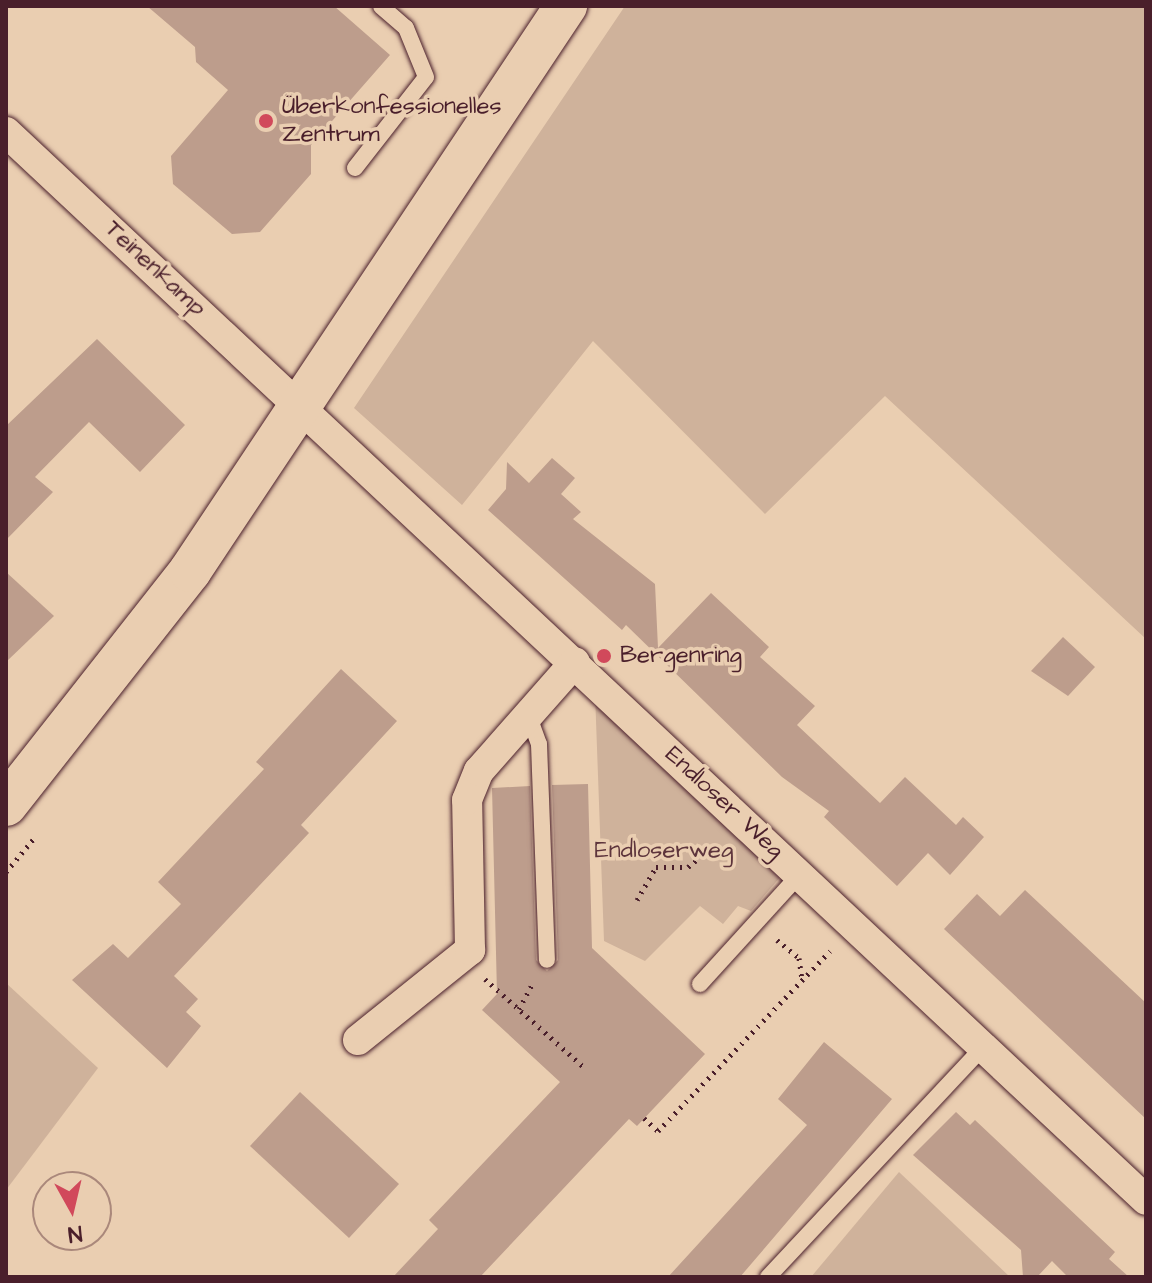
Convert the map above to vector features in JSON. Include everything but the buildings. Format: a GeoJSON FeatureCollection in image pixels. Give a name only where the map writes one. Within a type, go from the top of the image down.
{"type":"FeatureCollection","features":[{"type":"Feature","properties":{"kind":"main road"},"geometry":{"type":"LineString","coordinates":[[6,805],[190,571],[566,6]]}},
{"type":"Feature","properties":{"kind":"street","name":"Teinenkamp"},"geometry":{"type":"LineString","coordinates":[[6,132],[298,411]]}},
{"type":"Feature","properties":{"kind":"street","name":"Endloser Weg"},"geometry":{"type":"LineString","coordinates":[[298,411],[575,662],[1146,1200]]}},
{"type":"Feature","properties":{"kind":"street"},"geometry":{"type":"LineString","coordinates":[[358,1040],[470,950],[467,800],[479,771],[575,662]]}},
{"type":"Feature","properties":{"kind":"lane"},"geometry":{"type":"LineString","coordinates":[[355,168],[426,77],[406,28],[381,6]]}},
{"type":"Feature","properties":{"kind":"lane"},"geometry":{"type":"LineString","coordinates":[[528,714],[539,744],[547,960]]}},
{"type":"Feature","properties":{"kind":"lane"},"geometry":{"type":"LineString","coordinates":[[700,984],[800,874]]}},
{"type":"Feature","properties":{"kind":"lane"},"geometry":{"type":"LineString","coordinates":[[768,1277],[983,1047]]}},
{"type":"Feature","properties":{"kind":"path"},"geometry":{"type":"LineString","coordinates":[[637,900],[656,867],[688,867],[743,821]]}},
{"type":"Feature","properties":{"kind":"path"},"geometry":{"type":"LineString","coordinates":[[756,923],[799,958],[802,980]]}},
{"type":"Feature","properties":{"kind":"path"},"geometry":{"type":"LineString","coordinates":[[644,1118],[658,1131],[855,926]]}},
{"type":"Feature","properties":{"kind":"path"},"geometry":{"type":"LineString","coordinates":[[461,957],[586,1069]]}},
{"type":"Feature","properties":{"kind":"green space"},"geometry":{"type":"Polygon","coordinates":[[[625,6],[1146,6],[1146,639],[885,396],[765,514],[593,341],[462,505],[354,408],[625,6]]]}},
{"type":"Feature","properties":{"kind":"green space","name":"Endloserweg"},"geometry":{"type":"Polygon","coordinates":[[[595,693],[782,875],[751,911],[738,906],[723,924],[700,906],[645,961],[604,941],[595,693]]]}},
{"type":"Feature","properties":{"kind":"green space"},"geometry":{"type":"Polygon","coordinates":[[[6,983],[98,1068],[6,1190],[6,983]]]}},
{"type":"Feature","properties":{"kind":"green space"},"geometry":{"type":"Polygon","coordinates":[[[899,1172],[1010,1277],[811,1277],[899,1172]]]}},
{"type":"Feature","properties":{"kind":"place","name":"Überkonfessionelles Zentrum"},"geometry":{"type":"Point","coordinates":[266,121]}},
{"type":"Feature","properties":{"kind":"place","name":"Bergenring"},"geometry":{"type":"Point","coordinates":[604,656]}}]}
